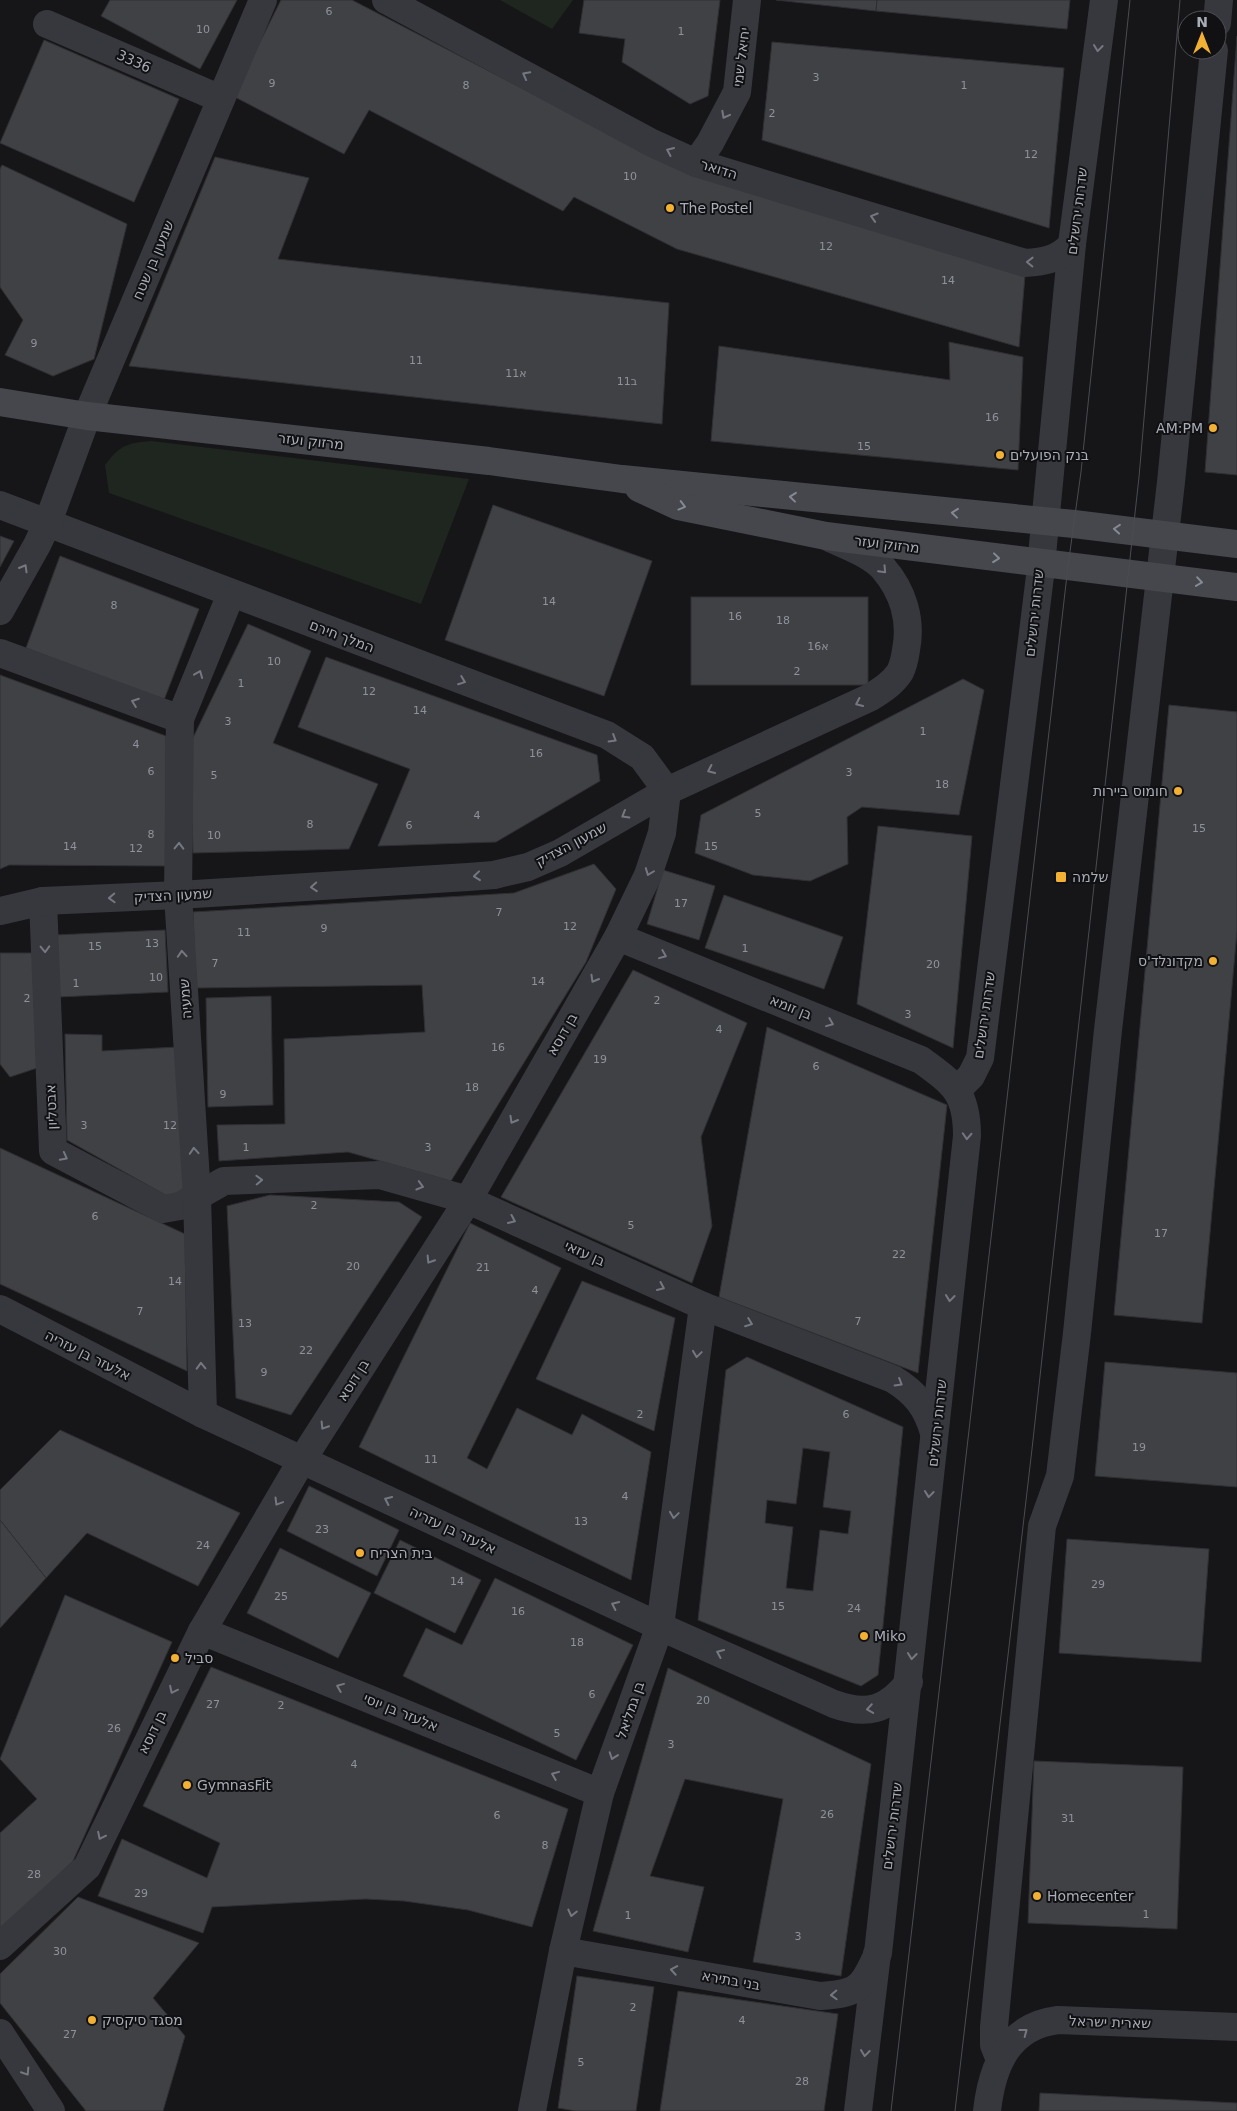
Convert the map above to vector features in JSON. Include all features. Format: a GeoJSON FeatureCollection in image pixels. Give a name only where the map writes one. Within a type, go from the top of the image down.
{"type":"FeatureCollection","features":[{"type":"Feature","properties":{"kind":"main road","name":"מרזוק ועזר"},"geometry":{"type":"LineString","coordinates":[[0,402],[87,416],[489,461],[622,479],[1133,531],[1237,544]]}},
{"type":"Feature","properties":{"kind":"main road","name":"מרזוק ועזר"},"geometry":{"type":"LineString","coordinates":[[622,479],[678,506],[826,536],[1237,587]]}},
{"type":"Feature","properties":{"kind":"street","name":"שמעון בן שטח"},"geometry":{"type":"LineString","coordinates":[[0,611],[48,522],[87,416],[263,0]]}},
{"type":"Feature","properties":{"kind":"street","name":"הדואר"},"geometry":{"type":"LineString","coordinates":[[386,0],[652,143],[696,163],[1026,263],[1045,262],[1066,251],[1072,244]]}},
{"type":"Feature","properties":{"kind":"street","name":"יחיאל שמי"},"geometry":{"type":"LineString","coordinates":[[696,163],[710,143],[737,92],[747,0]]}},
{"type":"Feature","properties":{"kind":"street","name":"שדרות ירושלים"},"geometry":{"type":"LineString","coordinates":[[858,2111],[909,1682],[967,1136],[964,1102],[957,1090],[972,1076],[980,1058],[1040,563],[1072,244],[1104,0]]}},
{"type":"Feature","properties":{"kind":"street","name":"3336"},"geometry":{"type":"LineString","coordinates":[[47,24],[221,99]]}},
{"type":"Feature","properties":{"kind":"street"},"geometry":{"type":"LineString","coordinates":[[987,2111],[994,2072],[1000,2060],[994,2045],[994,2027],[1042,1526],[1060,1476],[1077,1333],[1108,1030],[1165,536],[1213,60]]}},
{"type":"Feature","properties":{"kind":"street","name":"המלך חירם"},"geometry":{"type":"LineString","coordinates":[[0,505],[607,736],[642,757],[667,790]]}},
{"type":"Feature","properties":{"kind":"street","name":"שמעון הצדיק"},"geometry":{"type":"LineString","coordinates":[[0,911],[43,901],[178,895],[494,874],[528,867],[560,852],[667,790],[871,697],[888,686],[900,671],[909,636],[909,621],[895,585],[882,567],[858,551],[826,536]]}},
{"type":"Feature","properties":{"kind":"street","name":"שמעיה"},"geometry":{"type":"LineString","coordinates":[[203,1414],[197,1196],[178,895],[180,719],[232,594]]}},
{"type":"Feature","properties":{"kind":"street"},"geometry":{"type":"LineString","coordinates":[[0,653],[180,719]]}},
{"type":"Feature","properties":{"kind":"street","name":"בן דוסא"},"geometry":{"type":"LineString","coordinates":[[0,1946],[87,1867],[202,1631],[302,1460],[468,1200],[618,936],[648,874],[662,833],[667,790]]}},
{"type":"Feature","properties":{"kind":"street","name":"אבטליון"},"geometry":{"type":"LineString","coordinates":[[43,901],[53,1151],[163,1209],[180,1206],[197,1196]]}},
{"type":"Feature","properties":{"kind":"street","name":"בן זומא"},"geometry":{"type":"LineString","coordinates":[[618,936],[921,1060],[942,1075],[957,1090]]}},
{"type":"Feature","properties":{"kind":"street","name":"בן עזאי"},"geometry":{"type":"LineString","coordinates":[[197,1196],[224,1181],[380,1175],[468,1200],[703,1306],[894,1379],[909,1388],[921,1401],[930,1418],[935,1436]]}},
{"type":"Feature","properties":{"kind":"street","name":"בן גמליאל"},"geometry":{"type":"LineString","coordinates":[[532,2111],[563,1952],[600,1793],[660,1626],[703,1306]]}},
{"type":"Feature","properties":{"kind":"street","name":"אלעזר בן עזריה"},"geometry":{"type":"LineString","coordinates":[[0,1309],[203,1414],[660,1626],[850,1710],[882,1707],[894,1700],[909,1682]]}},
{"type":"Feature","properties":{"kind":"street","name":"אלעזר בן יוסי"},"geometry":{"type":"LineString","coordinates":[[202,1631],[600,1793]]}},
{"type":"Feature","properties":{"kind":"street","name":"בני בתירא"},"geometry":{"type":"LineString","coordinates":[[563,1952],[820,1996],[842,1995],[860,1987],[870,1973],[878,1953]]}},
{"type":"Feature","properties":{"kind":"street","name":"שארית ישראל"},"geometry":{"type":"LineString","coordinates":[[1000,2060],[1018,2036],[1041,2022],[1058,2020],[1237,2027]]}},
{"type":"Feature","properties":{"kind":"street"},"geometry":{"type":"LineString","coordinates":[[0,2033],[51,2111]]}},
{"type":"Feature","properties":{"kind":"shaded area"},"geometry":{"type":"Polygon","coordinates":[[[500,0],[573,0],[552,29],[500,0]]]}},
{"type":"Feature","properties":{"kind":"shaded area"},"geometry":{"type":"Polygon","coordinates":[[[151,441],[469,479],[421,604],[109,493],[105,465],[110,458],[125,446],[151,441]]]}},
{"type":"Feature","properties":{"kind":"building"},"geometry":{"type":"Polygon","coordinates":[[[110,0],[237,0],[200,69],[101,16],[110,0]]]}},
{"type":"Feature","properties":{"kind":"building"},"geometry":{"type":"Polygon","coordinates":[[[281,0],[352,0],[674,167],[1025,275],[1019,347],[677,249],[574,197],[563,211],[369,110],[344,154],[233,96],[281,0]]]}},
{"type":"Feature","properties":{"kind":"building"},"geometry":{"type":"Polygon","coordinates":[[[584,0],[720,0],[708,96],[690,104],[622,62],[625,39],[579,33],[584,0]]]}},
{"type":"Feature","properties":{"kind":"building"},"geometry":{"type":"Polygon","coordinates":[[[776,0],[877,0],[876,11],[776,0]]]}},
{"type":"Feature","properties":{"kind":"building"},"geometry":{"type":"Polygon","coordinates":[[[877,0],[1070,0],[1067,29],[876,11],[877,0]]]}},
{"type":"Feature","properties":{"kind":"building"},"geometry":{"type":"Polygon","coordinates":[[[1237,36],[1237,475],[1205,472],[1237,36]]]}},
{"type":"Feature","properties":{"kind":"building"},"geometry":{"type":"Polygon","coordinates":[[[44,40],[179,99],[134,202],[0,143],[44,40]]]}},
{"type":"Feature","properties":{"kind":"building"},"geometry":{"type":"Polygon","coordinates":[[[772,42],[1064,68],[1049,228],[762,140],[772,42]]]}},
{"type":"Feature","properties":{"kind":"building"},"geometry":{"type":"Polygon","coordinates":[[[215,157],[309,178],[278,259],[669,303],[662,424],[129,366],[215,157]]]}},
{"type":"Feature","properties":{"kind":"building"},"geometry":{"type":"Polygon","coordinates":[[[2,165],[127,224],[94,359],[53,376],[5,355],[23,320],[0,287],[0,169],[2,165]]]}},
{"type":"Feature","properties":{"kind":"building"},"geometry":{"type":"Polygon","coordinates":[[[949,342],[1023,357],[1018,470],[711,441],[719,346],[950,380],[949,342]]]}},
{"type":"Feature","properties":{"kind":"building"},"geometry":{"type":"Polygon","coordinates":[[[493,505],[652,561],[604,696],[445,640],[493,505]]]}},
{"type":"Feature","properties":{"kind":"building"},"geometry":{"type":"Polygon","coordinates":[[[0,536],[14,541],[0,567],[0,536]]]}},
{"type":"Feature","properties":{"kind":"building"},"geometry":{"type":"Polygon","coordinates":[[[60,556],[199,609],[164,700],[26,648],[60,556]]]}},
{"type":"Feature","properties":{"kind":"building"},"geometry":{"type":"Polygon","coordinates":[[[691,597],[868,597],[868,685],[691,685],[691,597]]]}},
{"type":"Feature","properties":{"kind":"building"},"geometry":{"type":"Polygon","coordinates":[[[248,624],[311,651],[273,743],[378,784],[349,849],[193,853],[190,744],[248,624]]]}},
{"type":"Feature","properties":{"kind":"building"},"geometry":{"type":"Polygon","coordinates":[[[326,657],[597,755],[600,781],[496,842],[378,846],[410,769],[298,727],[326,657]]]}},
{"type":"Feature","properties":{"kind":"building"},"geometry":{"type":"Polygon","coordinates":[[[0,675],[166,736],[166,866],[9,865],[0,869],[0,675]]]}},
{"type":"Feature","properties":{"kind":"building"},"geometry":{"type":"Polygon","coordinates":[[[963,679],[984,690],[959,815],[862,807],[847,817],[848,864],[810,881],[753,875],[695,853],[701,815],[963,679]]]}},
{"type":"Feature","properties":{"kind":"building"},"geometry":{"type":"Polygon","coordinates":[[[1169,705],[1237,712],[1237,931],[1202,1323],[1114,1315],[1169,705]]]}},
{"type":"Feature","properties":{"kind":"building"},"geometry":{"type":"Polygon","coordinates":[[[878,826],[972,836],[953,1048],[857,1004],[878,826]]]}},
{"type":"Feature","properties":{"kind":"building"},"geometry":{"type":"Polygon","coordinates":[[[594,864],[616,889],[586,962],[451,1181],[348,1152],[219,1161],[217,1125],[285,1124],[284,1039],[425,1032],[422,985],[196,988],[193,912],[514,893],[594,864]]]}},
{"type":"Feature","properties":{"kind":"building"},"geometry":{"type":"Polygon","coordinates":[[[663,870],[715,886],[699,940],[647,924],[663,870]]]}},
{"type":"Feature","properties":{"kind":"building"},"geometry":{"type":"Polygon","coordinates":[[[724,895],[843,937],[824,989],[705,948],[724,895]]]}},
{"type":"Feature","properties":{"kind":"building"},"geometry":{"type":"Polygon","coordinates":[[[165,930],[168,992],[58,997],[55,935],[165,930]]]}},
{"type":"Feature","properties":{"kind":"building"},"geometry":{"type":"Polygon","coordinates":[[[0,953],[34,953],[40,1067],[10,1077],[0,1064],[0,953]]]}},
{"type":"Feature","properties":{"kind":"building"},"geometry":{"type":"Polygon","coordinates":[[[633,970],[747,1023],[701,1137],[712,1226],[692,1283],[501,1197],[633,970]]]}},
{"type":"Feature","properties":{"kind":"building"},"geometry":{"type":"Polygon","coordinates":[[[271,996],[273,1105],[208,1107],[206,998],[271,996]]]}},
{"type":"Feature","properties":{"kind":"building"},"geometry":{"type":"Polygon","coordinates":[[[767,1027],[947,1105],[918,1373],[719,1297],[767,1027]]]}},
{"type":"Feature","properties":{"kind":"building"},"geometry":{"type":"Polygon","coordinates":[[[65,1034],[102,1035],[102,1051],[178,1047],[187,1193],[169,1197],[67,1140],[65,1034]]]}},
{"type":"Feature","properties":{"kind":"building"},"geometry":{"type":"Polygon","coordinates":[[[0,1148],[185,1234],[187,1371],[0,1284],[0,1148]]]}},
{"type":"Feature","properties":{"kind":"building"},"geometry":{"type":"Polygon","coordinates":[[[270,1195],[399,1202],[422,1217],[291,1415],[236,1398],[227,1206],[270,1195]]]}},
{"type":"Feature","properties":{"kind":"building"},"geometry":{"type":"Polygon","coordinates":[[[470,1223],[561,1268],[467,1458],[487,1469],[517,1408],[572,1435],[582,1414],[651,1452],[631,1580],[359,1447],[470,1223]]]}},
{"type":"Feature","properties":{"kind":"building"},"geometry":{"type":"Polygon","coordinates":[[[582,1281],[675,1318],[654,1431],[536,1379],[582,1281]]]}},
{"type":"Feature","properties":{"kind":"building"},"geometry":{"type":"Polygon","coordinates":[[[747,1357],[903,1427],[878,1675],[861,1686],[698,1620],[726,1370],[747,1357]],[[803,1448],[796,1504],[767,1500],[765,1523],[793,1527],[786,1588],[813,1591],[820,1530],[848,1534],[851,1511],[823,1507],[830,1452],[803,1448]]]}},
{"type":"Feature","properties":{"kind":"building"},"geometry":{"type":"Polygon","coordinates":[[[1105,1362],[1237,1373],[1237,1487],[1095,1476],[1105,1362]]]}},
{"type":"Feature","properties":{"kind":"building"},"geometry":{"type":"Polygon","coordinates":[[[60,1430],[240,1513],[198,1586],[87,1533],[46,1578],[0,1520],[0,1490],[60,1430]]]}},
{"type":"Feature","properties":{"kind":"building","name":"בית הצריח"},"geometry":{"type":"Polygon","coordinates":[[[309,1486],[399,1530],[377,1576],[287,1531],[309,1486]]]}},
{"type":"Feature","properties":{"kind":"building"},"geometry":{"type":"Polygon","coordinates":[[[0,1520],[46,1578],[0,1628],[0,1520]]]}},
{"type":"Feature","properties":{"kind":"building"},"geometry":{"type":"Polygon","coordinates":[[[1067,1539],[1209,1549],[1201,1662],[1059,1653],[1067,1539]]]}},
{"type":"Feature","properties":{"kind":"building"},"geometry":{"type":"Polygon","coordinates":[[[400,1540],[481,1580],[455,1633],[374,1593],[400,1540]]]}},
{"type":"Feature","properties":{"kind":"building"},"geometry":{"type":"Polygon","coordinates":[[[280,1548],[371,1593],[338,1658],[247,1613],[280,1548]]]}},
{"type":"Feature","properties":{"kind":"building"},"geometry":{"type":"Polygon","coordinates":[[[495,1578],[633,1645],[576,1760],[403,1676],[426,1628],[462,1645],[495,1578]]]}},
{"type":"Feature","properties":{"kind":"building"},"geometry":{"type":"Polygon","coordinates":[[[65,1595],[172,1642],[73,1861],[0,1931],[0,1833],[37,1799],[0,1759],[65,1595]]]}},
{"type":"Feature","properties":{"kind":"building"},"geometry":{"type":"Polygon","coordinates":[[[211,1667],[568,1809],[532,1927],[468,1910],[404,1901],[366,1899],[212,1907],[203,1933],[98,1896],[122,1839],[207,1878],[220,1843],[143,1806],[211,1667]]]}},
{"type":"Feature","properties":{"kind":"building"},"geometry":{"type":"Polygon","coordinates":[[[668,1668],[871,1764],[841,1976],[753,1962],[783,1799],[685,1779],[650,1876],[704,1887],[688,1952],[593,1931],[668,1668]]]}},
{"type":"Feature","properties":{"kind":"building"},"geometry":{"type":"Polygon","coordinates":[[[1034,1761],[1183,1767],[1177,1929],[1028,1923],[1034,1761]]]}},
{"type":"Feature","properties":{"kind":"building","name":"מסגד סיקסיק"},"geometry":{"type":"Polygon","coordinates":[[[78,1897],[199,1943],[153,1998],[185,2036],[163,2111],[86,2111],[0,2003],[0,1974],[78,1897]]]}},
{"type":"Feature","properties":{"kind":"building"},"geometry":{"type":"Polygon","coordinates":[[[577,1976],[654,1987],[636,2111],[576,2111],[558,2108],[577,1976]]]}},
{"type":"Feature","properties":{"kind":"building"},"geometry":{"type":"Polygon","coordinates":[[[678,1991],[838,2014],[824,2111],[660,2111],[678,1991]]]}},
{"type":"Feature","properties":{"kind":"building"},"geometry":{"type":"Polygon","coordinates":[[[1040,2093],[1237,2103],[1237,2111],[1039,2111],[1040,2093]]]}},
{"type":"Feature","properties":{"kind":"tram line"},"geometry":{"type":"LineString","coordinates":[[891,2111],[1068,566],[1081,472],[1130,0]]}},
{"type":"Feature","properties":{"kind":"tram line"},"geometry":{"type":"LineString","coordinates":[[955,2111],[1032,1449],[1139,477],[1180,0]]}},
{"type":"Feature","properties":{"kind":"place","name":"The Postel"},"geometry":{"type":"Point","coordinates":[670,208]}},
{"type":"Feature","properties":{"kind":"place","name":"AM:PM"},"geometry":{"type":"Point","coordinates":[1213,428]}},
{"type":"Feature","properties":{"kind":"place","name":"בנק הפועלים"},"geometry":{"type":"Point","coordinates":[1000,455]}},
{"type":"Feature","properties":{"kind":"place","name":"חומוס ביירות"},"geometry":{"type":"Point","coordinates":[1178,791]}},
{"type":"Feature","properties":{"kind":"place","name":"שלמה"},"geometry":{"type":"Point","coordinates":[1061,877]}},
{"type":"Feature","properties":{"kind":"place","name":"מקדונלד'ס"},"geometry":{"type":"Point","coordinates":[1213,961]}},
{"type":"Feature","properties":{"kind":"place","name":"בית הצריח"},"geometry":{"type":"Point","coordinates":[360,1553]}},
{"type":"Feature","properties":{"kind":"place","name":"Miko"},"geometry":{"type":"Point","coordinates":[864,1636]}},
{"type":"Feature","properties":{"kind":"place","name":"סביל"},"geometry":{"type":"Point","coordinates":[175,1658]}},
{"type":"Feature","properties":{"kind":"place","name":"GymnasFit"},"geometry":{"type":"Point","coordinates":[187,1785]}},
{"type":"Feature","properties":{"kind":"place","name":"Homecenter"},"geometry":{"type":"Point","coordinates":[1037,1896]}},
{"type":"Feature","properties":{"kind":"place","name":"מסגד סיקסיק"},"geometry":{"type":"Point","coordinates":[92,2020]}}]}
